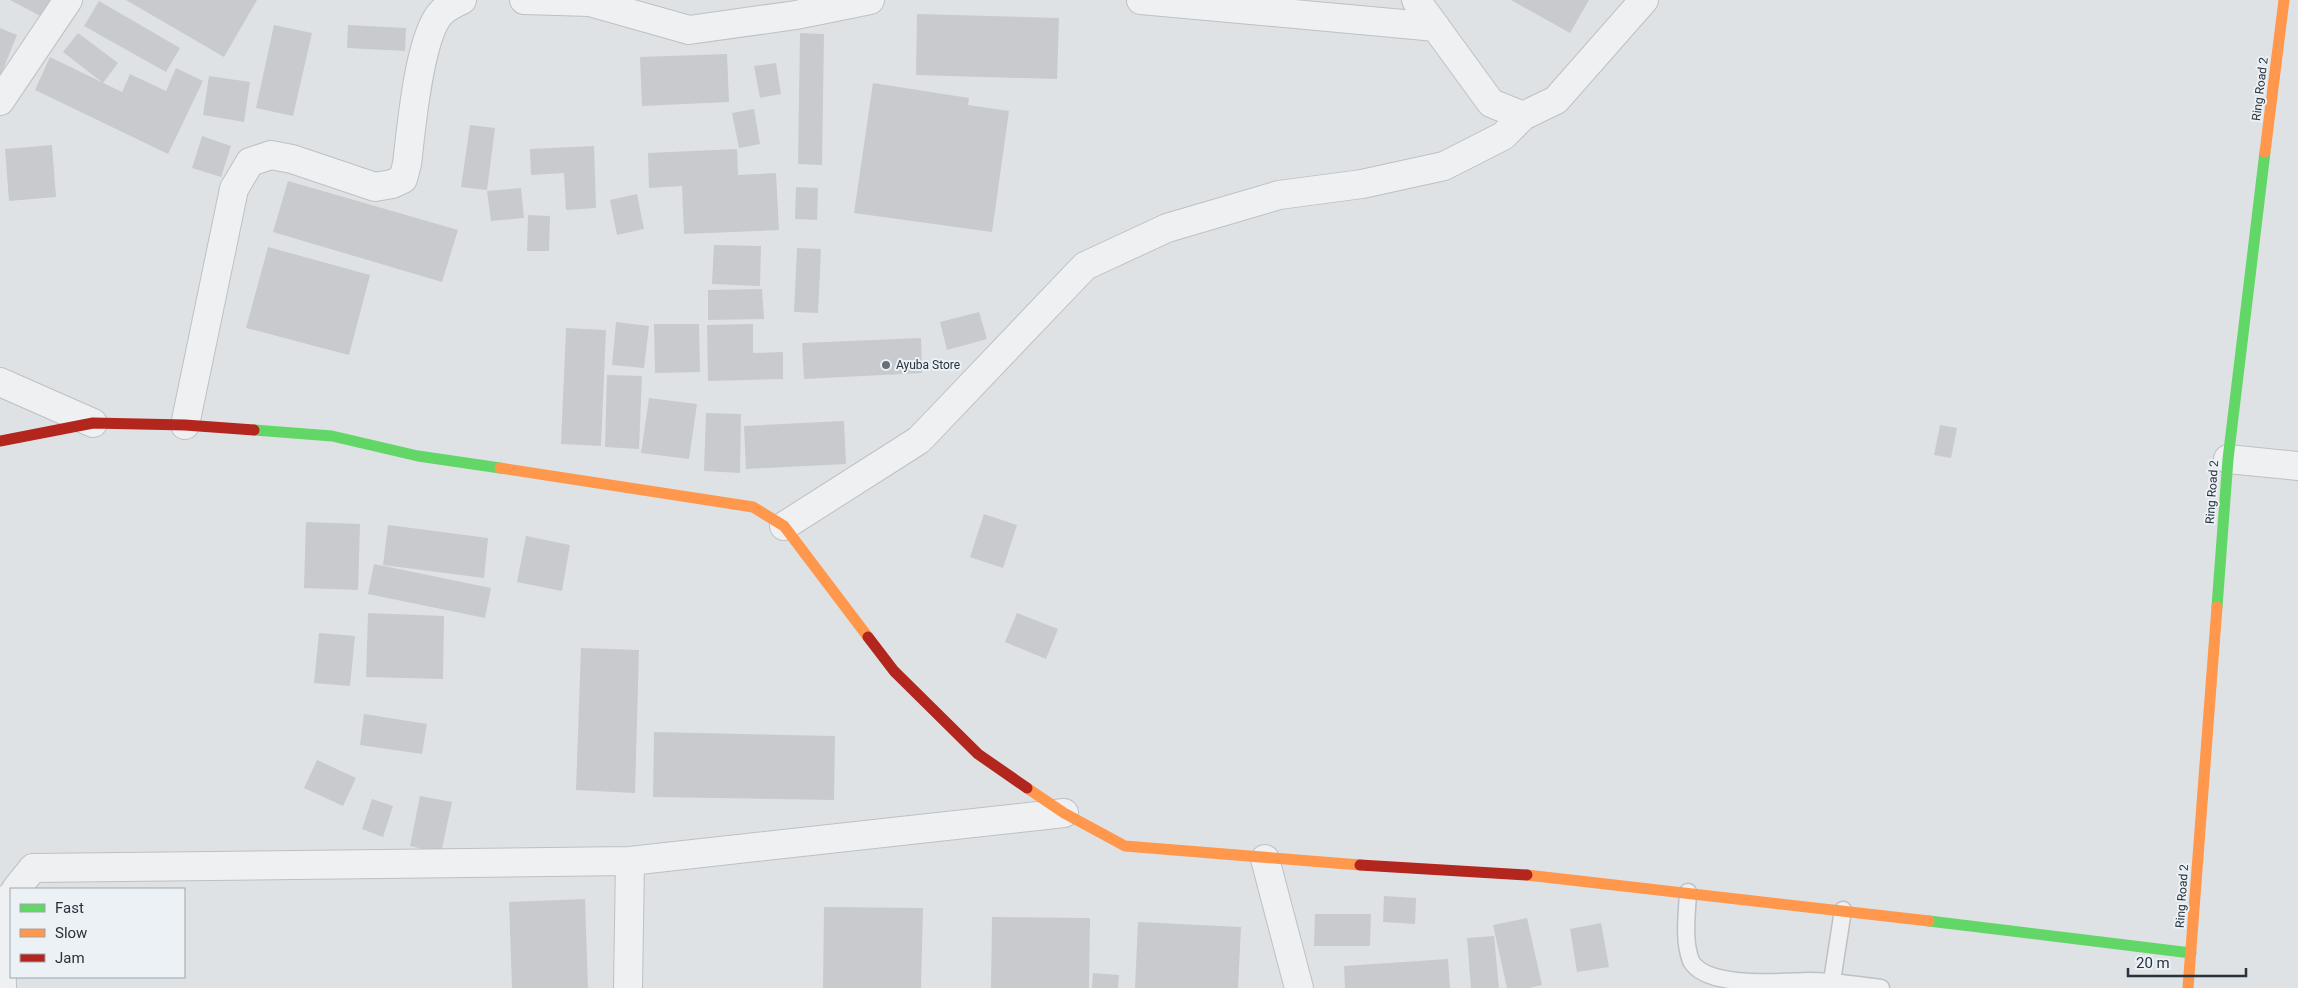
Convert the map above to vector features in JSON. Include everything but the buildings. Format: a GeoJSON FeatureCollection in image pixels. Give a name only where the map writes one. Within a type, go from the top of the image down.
{"type":"FeatureCollection","features":[{"type":"Feature","properties":{"kind":"street"},"geometry":{"type":"LineString","coordinates":[[0,101],[68,0]]}},
{"type":"Feature","properties":{"kind":"street"},"geometry":{"type":"LineString","coordinates":[[185,425],[234,189],[250,162],[271,155],[292,158],[375,187],[392,184],[403,179],[425,50],[434,24],[442,12],[462,0]]}},
{"type":"Feature","properties":{"kind":"street"},"geometry":{"type":"LineString","coordinates":[[524,0],[590,2],[690,30],[795,7],[870,0]]}},
{"type":"Feature","properties":{"kind":"street"},"geometry":{"type":"LineString","coordinates":[[1141,0],[1436,27]]}},
{"type":"Feature","properties":{"kind":"street"},"geometry":{"type":"LineString","coordinates":[[1416,0],[1492,103],[1523,116]]}},
{"type":"Feature","properties":{"kind":"street"},"geometry":{"type":"LineString","coordinates":[[784,526],[919,440],[1085,266],[1167,228],[1279,196],[1362,184],[1444,166],[1502,136],[1523,116],[1556,100],[1644,0]]}},
{"type":"Feature","properties":{"kind":"street","name":"Ring Road 2"},"geometry":{"type":"LineString","coordinates":[[2188,988],[2228,459],[2284,0]]}},
{"type":"Feature","properties":{"kind":"street"},"geometry":{"type":"LineString","coordinates":[[0,382],[93,423]]}},
{"type":"Feature","properties":{"kind":"street"},"geometry":{"type":"LineString","coordinates":[[0,441],[93,423],[185,425],[332,436],[418,456],[753,507],[784,526],[894,671],[978,754],[1064,813],[1125,846],[1265,859],[1538,876],[1843,910],[2191,953]]}},
{"type":"Feature","properties":{"kind":"street"},"geometry":{"type":"LineString","coordinates":[[2228,459],[2298,466]]}},
{"type":"Feature","properties":{"kind":"street"},"geometry":{"type":"LineString","coordinates":[[17,888],[33,868],[630,861],[1064,813]]}},
{"type":"Feature","properties":{"kind":"street"},"geometry":{"type":"LineString","coordinates":[[1265,859],[1300,988]]}},
{"type":"Feature","properties":{"kind":"street"},"geometry":{"type":"LineString","coordinates":[[628,988],[630,861]]}},
{"type":"Feature","properties":{"kind":"street"},"geometry":{"type":"LineString","coordinates":[[2,988],[0,910],[10,897]]}},
{"type":"Feature","properties":{"kind":"lane"},"geometry":{"type":"LineString","coordinates":[[1688,892],[1686,941],[1692,963],[1704,978],[1726,986],[1759,987],[1806,981],[1832,981],[1881,988]]}},
{"type":"Feature","properties":{"kind":"lane"},"geometry":{"type":"LineString","coordinates":[[1832,981],[1843,910]]}},
{"type":"Feature","properties":{"kind":"traffic: fast"},"geometry":{"type":"LineString","coordinates":[[2217,607],[2228,459],[2265,152]]}},
{"type":"Feature","properties":{"kind":"traffic: fast"},"geometry":{"type":"LineString","coordinates":[[254,430],[332,436],[418,456],[500,468]]}},
{"type":"Feature","properties":{"kind":"traffic: fast"},"geometry":{"type":"LineString","coordinates":[[1929,921],[2191,953]]}},
{"type":"Feature","properties":{"kind":"traffic: slow"},"geometry":{"type":"LineString","coordinates":[[2265,152],[2284,0]]}},
{"type":"Feature","properties":{"kind":"traffic: slow"},"geometry":{"type":"LineString","coordinates":[[500,468],[753,507],[784,526],[868,637]]}},
{"type":"Feature","properties":{"kind":"traffic: slow"},"geometry":{"type":"LineString","coordinates":[[2188,988],[2217,607]]}},
{"type":"Feature","properties":{"kind":"traffic: slow"},"geometry":{"type":"LineString","coordinates":[[1027,788],[1064,813],[1125,846],[1360,865]]}},
{"type":"Feature","properties":{"kind":"traffic: slow"},"geometry":{"type":"LineString","coordinates":[[1527,875],[1929,921]]}},
{"type":"Feature","properties":{"kind":"traffic: jam"},"geometry":{"type":"LineString","coordinates":[[0,441],[93,423],[185,425],[254,430]]}},
{"type":"Feature","properties":{"kind":"traffic: jam"},"geometry":{"type":"LineString","coordinates":[[868,637],[894,671],[978,754],[1027,788]]}},
{"type":"Feature","properties":{"kind":"traffic: jam"},"geometry":{"type":"LineString","coordinates":[[1360,865],[1527,875]]}},
{"type":"Feature","properties":{"kind":"place","name":"Ayuba Store"},"geometry":{"type":"Point","coordinates":[886,365]}}]}
